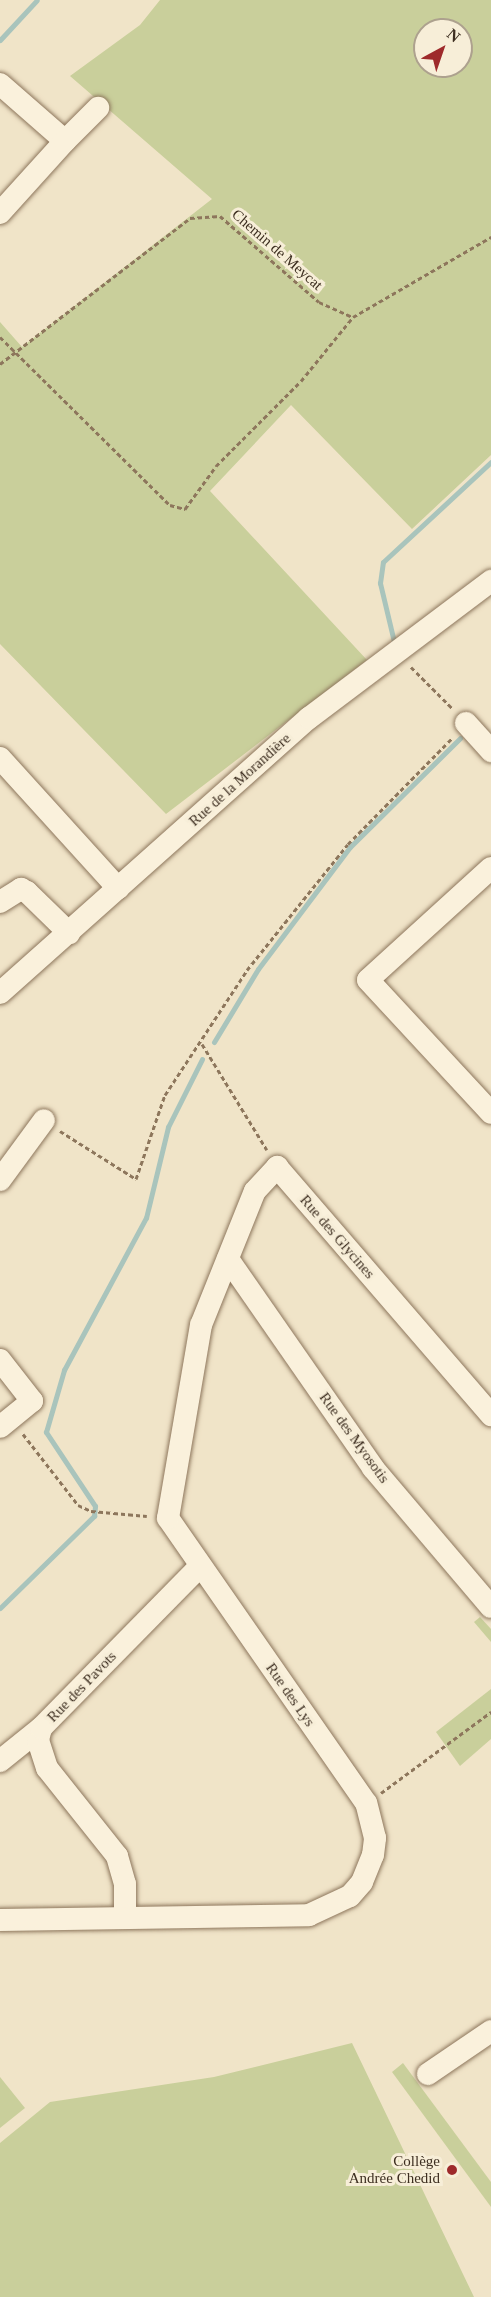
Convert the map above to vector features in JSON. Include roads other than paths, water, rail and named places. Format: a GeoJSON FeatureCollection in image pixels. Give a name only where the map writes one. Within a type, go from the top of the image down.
{"type":"FeatureCollection","features":[{"type":"Feature","properties":{"kind":"street"},"geometry":{"type":"LineString","coordinates":[[0,84],[65,141]]}},
{"type":"Feature","properties":{"kind":"street"},"geometry":{"type":"LineString","coordinates":[[0,213],[98,108]]}},
{"type":"Feature","properties":{"kind":"street","name":"Rue de la Morandière"},"geometry":{"type":"LineString","coordinates":[[0,993],[309,718],[491,581]]}},
{"type":"Feature","properties":{"kind":"street"},"geometry":{"type":"LineString","coordinates":[[466,723],[491,751]]}},
{"type":"Feature","properties":{"kind":"street"},"geometry":{"type":"LineString","coordinates":[[0,758],[118,888]]}},
{"type":"Feature","properties":{"kind":"street"},"geometry":{"type":"LineString","coordinates":[[491,868],[368,980],[491,1113]]}},
{"type":"Feature","properties":{"kind":"street"},"geometry":{"type":"LineString","coordinates":[[0,902],[21,889],[27,892],[69,933]]}},
{"type":"Feature","properties":{"kind":"street"},"geometry":{"type":"LineString","coordinates":[[0,1180],[44,1120]]}},
{"type":"Feature","properties":{"kind":"street","name":"Rue des Glycines"},"geometry":{"type":"LineString","coordinates":[[228,1259],[255,1191],[277,1167],[491,1415]]}},
{"type":"Feature","properties":{"kind":"street","name":"Rue des Lys"},"geometry":{"type":"LineString","coordinates":[[0,1920],[309,1916],[333,1907],[362,1882],[373,1855],[375,1838],[366,1803],[199,1567],[168,1518],[201,1325],[228,1259]]}},
{"type":"Feature","properties":{"kind":"street","name":"Rue des Myosotis"},"geometry":{"type":"LineString","coordinates":[[228,1259],[373,1468],[491,1607]]}},
{"type":"Feature","properties":{"kind":"street"},"geometry":{"type":"LineString","coordinates":[[0,1360],[32,1401],[5,1423]]}},
{"type":"Feature","properties":{"kind":"street","name":"Rue des Pavots"},"geometry":{"type":"LineString","coordinates":[[125,1917],[125,1884],[117,1856],[47,1768],[39,1753],[41,1728],[199,1567]]}},
{"type":"Feature","properties":{"kind":"street"},"geometry":{"type":"LineString","coordinates":[[0,1761],[41,1728]]}},
{"type":"Feature","properties":{"kind":"street"},"geometry":{"type":"LineString","coordinates":[[428,2074],[491,2031]]}},
{"type":"Feature","properties":{"kind":"waterway"},"geometry":{"type":"LineString","coordinates":[[0,40],[37,0]]}},
{"type":"Feature","properties":{"kind":"waterway"},"geometry":{"type":"LineString","coordinates":[[395,646],[380,583],[383,562],[491,462]]}},
{"type":"Feature","properties":{"kind":"waterway"},"geometry":{"type":"LineString","coordinates":[[214,1042],[258,969],[350,847],[460,738]]}},
{"type":"Feature","properties":{"kind":"waterway"},"geometry":{"type":"LineString","coordinates":[[0,1608],[94,1516],[95,1506],[46,1432],[64,1370],[146,1218],[168,1127],[202,1059]]}},
{"type":"Feature","properties":{"kind":"place","name":"Collège Andrée Chedid"},"geometry":{"type":"Point","coordinates":[452,2170]}}]}
